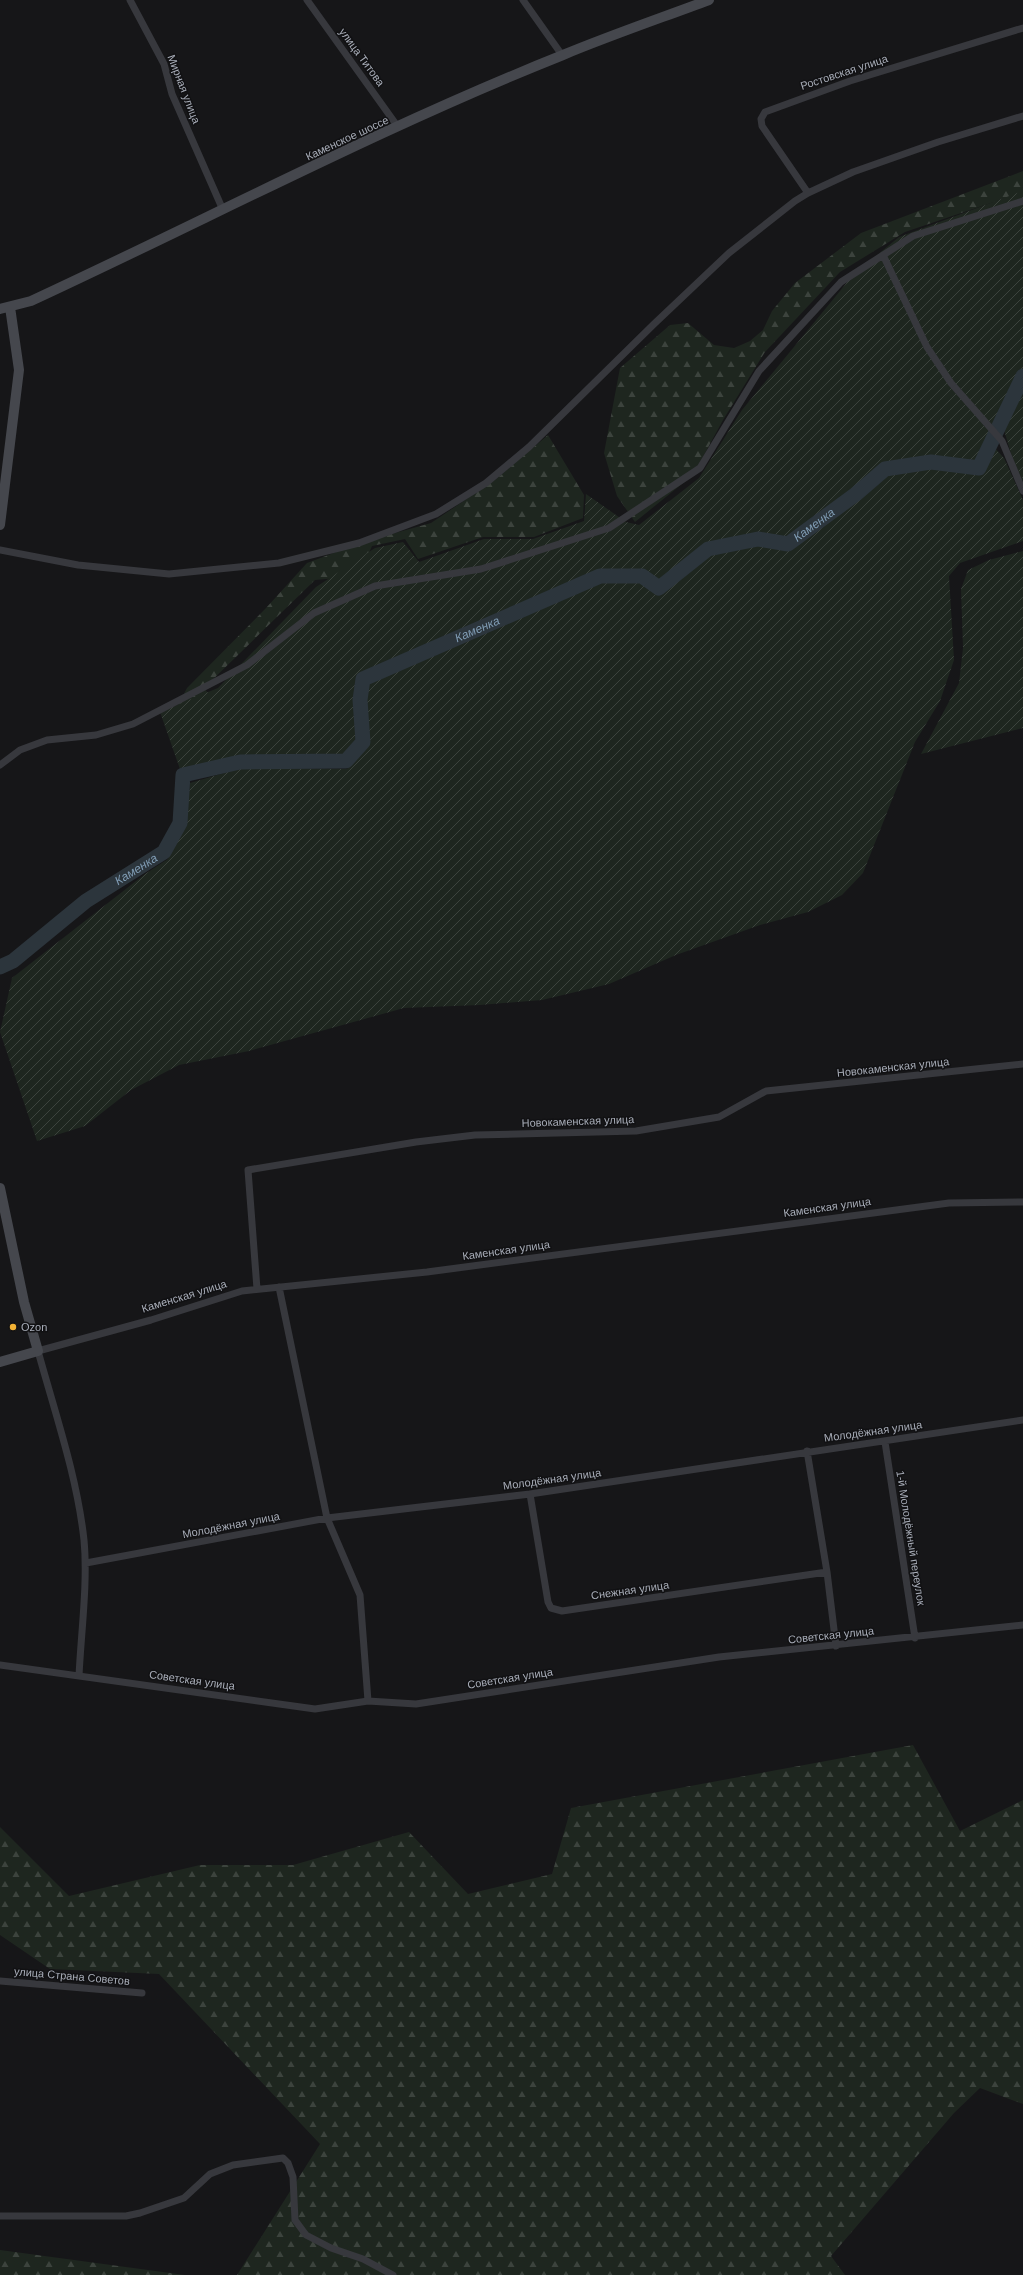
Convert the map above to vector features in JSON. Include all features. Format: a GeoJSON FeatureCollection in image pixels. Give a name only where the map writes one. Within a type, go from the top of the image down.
{"type":"FeatureCollection","features":[{"type":"Feature","properties":{"kind":"street","name":"Мирная улица"},"geometry":{"type":"LineString","coordinates":[[130,0],[164,64],[172,94],[223,210]]}},
{"type":"Feature","properties":{"kind":"street","name":"улица Титова"},"geometry":{"type":"LineString","coordinates":[[308,0],[398,127]]}},
{"type":"Feature","properties":{"kind":"street"},"geometry":{"type":"LineString","coordinates":[[523,0],[562,55]]}},
{"type":"Feature","properties":{"kind":"street","name":"Каменское шоссе"},"geometry":{"type":"LineString","coordinates":[[5,308],[32,300],[398,127],[562,55],[710,0]]}},
{"type":"Feature","properties":{"kind":"street","name":"Ростовская улица"},"geometry":{"type":"LineString","coordinates":[[808,192],[762,126],[761,119],[765,112],[850,81],[1023,28]]}},
{"type":"Feature","properties":{"kind":"street"},"geometry":{"type":"LineString","coordinates":[[0,550],[78,565],[169,574],[279,563],[359,543],[436,514],[486,483],[529,447],[654,324],[730,253],[808,192],[853,172],[1023,116]]}},
{"type":"Feature","properties":{"kind":"street"},"geometry":{"type":"LineString","coordinates":[[0,765],[20,750],[47,740],[96,735],[133,724],[247,665],[314,614],[375,586],[481,569],[609,528],[700,468],[759,371],[840,282],[913,236],[1023,201]]}},
{"type":"Feature","properties":{"kind":"street"},"geometry":{"type":"LineString","coordinates":[[883,255],[927,347],[951,383],[1002,441],[1023,491]]}},
{"type":"Feature","properties":{"kind":"street"},"geometry":{"type":"LineString","coordinates":[[0,525],[19,370],[5,308]]}},
{"type":"Feature","properties":{"kind":"street","name":"Новокаменская улица"},"geometry":{"type":"LineString","coordinates":[[257,1290],[248,1170],[475,1134],[636,1130],[719,1117],[766,1091],[1023,1064]]}},
{"type":"Feature","properties":{"kind":"street"},"geometry":{"type":"LineString","coordinates":[[0,1188],[24,1302],[72,1474],[84,1539],[86,1563],[79,1676]]}},
{"type":"Feature","properties":{"kind":"street","name":"Каменская улица"},"geometry":{"type":"LineString","coordinates":[[0,1362],[242,1291],[427,1272],[949,1203],[1023,1202]]}},
{"type":"Feature","properties":{"kind":"street"},"geometry":{"type":"LineString","coordinates":[[279,1287],[327,1518],[360,1595],[368,1701]]}},
{"type":"Feature","properties":{"kind":"street","name":"Молодёжная улица"},"geometry":{"type":"LineString","coordinates":[[86,1563],[327,1518],[530,1494],[807,1451],[885,1442],[1023,1420]]}},
{"type":"Feature","properties":{"kind":"street","name":"1-й Молодёжный переулок"},"geometry":{"type":"LineString","coordinates":[[885,1442],[915,1638]]}},
{"type":"Feature","properties":{"kind":"street"},"geometry":{"type":"LineString","coordinates":[[807,1451],[827,1572],[836,1646]]}},
{"type":"Feature","properties":{"kind":"street","name":"Снежная улица"},"geometry":{"type":"LineString","coordinates":[[530,1494],[548,1602],[551,1608],[562,1611],[827,1572]]}},
{"type":"Feature","properties":{"kind":"street","name":"Советская улица"},"geometry":{"type":"LineString","coordinates":[[0,1665],[315,1709],[368,1701],[416,1704],[720,1657],[1023,1626]]}},
{"type":"Feature","properties":{"kind":"street","name":"улица Страна Советов"},"geometry":{"type":"LineString","coordinates":[[0,1981],[142,1994]]}},
{"type":"Feature","properties":{"kind":"street"},"geometry":{"type":"LineString","coordinates":[[0,2216],[126,2216],[140,2214],[184,2198],[210,2174],[233,2165],[283,2158],[288,2163],[293,2177],[295,2220],[306,2235],[331,2248],[363,2258],[393,2275]]}},
{"type":"Feature","properties":{"kind":"green space"},"geometry":{"type":"Polygon","coordinates":[[[1023,171],[1023,192],[905,232],[840,272],[765,352],[723,420],[693,475],[635,522],[617,496],[604,453],[620,368],[670,325],[688,323],[714,345],[734,348],[750,341],[763,330],[772,311],[795,283],[861,233],[1023,171]]]}},
{"type":"Feature","properties":{"kind":"green space"},"geometry":{"type":"Polygon","coordinates":[[[1023,191],[1023,370],[978,466],[933,459],[883,463],[853,491],[787,538],[755,534],[708,545],[660,583],[643,572],[601,571],[361,676],[354,697],[357,740],[342,756],[236,758],[181,772],[160,712],[218,688],[316,587],[375,548],[403,542],[419,562],[484,539],[533,539],[584,521],[586,494],[626,522],[639,525],[699,478],[742,410],[854,274],[899,237],[1023,191]]]}},
{"type":"Feature","properties":{"kind":"green space"},"geometry":{"type":"Polygon","coordinates":[[[1023,387],[1023,482],[1012,457],[1004,430],[1023,387]]]}},
{"type":"Feature","properties":{"kind":"green space"},"geometry":{"type":"Polygon","coordinates":[[[548,435],[584,495],[583,518],[534,537],[483,537],[418,559],[405,539],[372,546],[359,576],[315,580],[204,688],[217,705],[178,705],[187,688],[266,608],[307,563],[363,542],[431,523],[495,480],[548,435]]]}},
{"type":"Feature","properties":{"kind":"green space"},"geometry":{"type":"Polygon","coordinates":[[[993,446],[1004,458],[1023,500],[1023,541],[960,563],[949,576],[954,660],[940,701],[915,742],[863,873],[842,895],[808,912],[760,925],[676,955],[609,984],[542,1000],[480,1005],[404,1008],[249,1051],[179,1065],[131,1090],[85,1126],[37,1141],[0,1032],[12,978],[145,874],[168,859],[186,823],[190,783],[241,768],[347,769],[369,744],[365,699],[367,683],[600,580],[639,581],[660,593],[708,553],[758,542],[788,547],[858,496],[885,471],[931,465],[980,472],[993,446]]]}},
{"type":"Feature","properties":{"kind":"green space"},"geometry":{"type":"Polygon","coordinates":[[[1023,551],[1023,728],[921,754],[959,683],[963,648],[961,589],[968,570],[989,560],[1023,551]]]}},
{"type":"Feature","properties":{"kind":"green space"},"geometry":{"type":"Polygon","coordinates":[[[913,1745],[960,1831],[1023,1800],[1023,2104],[980,2088],[954,2113],[831,2256],[845,2275],[237,2275],[320,2144],[159,1974],[50,1969],[0,1935],[0,1827],[69,1896],[200,1865],[293,1865],[409,1832],[468,1894],[552,1874],[571,1808],[913,1745]]]}},
{"type":"Feature","properties":{"kind":"green space"},"geometry":{"type":"Polygon","coordinates":[[[0,2250],[185,2275],[0,2275],[0,2250]]]}},
{"type":"Feature","properties":{"kind":"waterway","name":"Каменка"},"geometry":{"type":"LineString","coordinates":[[0,967],[13,961],[86,901],[164,852],[180,823],[183,775],[240,762],[346,761],[363,742],[360,700],[363,679],[600,576],[642,576],[659,588],[708,549],[758,539],[788,544],[856,494],[885,469],[931,462],[979,468],[1023,376]]}},
{"type":"Feature","properties":{"kind":"place","name":"Ozon"},"geometry":{"type":"Point","coordinates":[13,1327]}}]}
